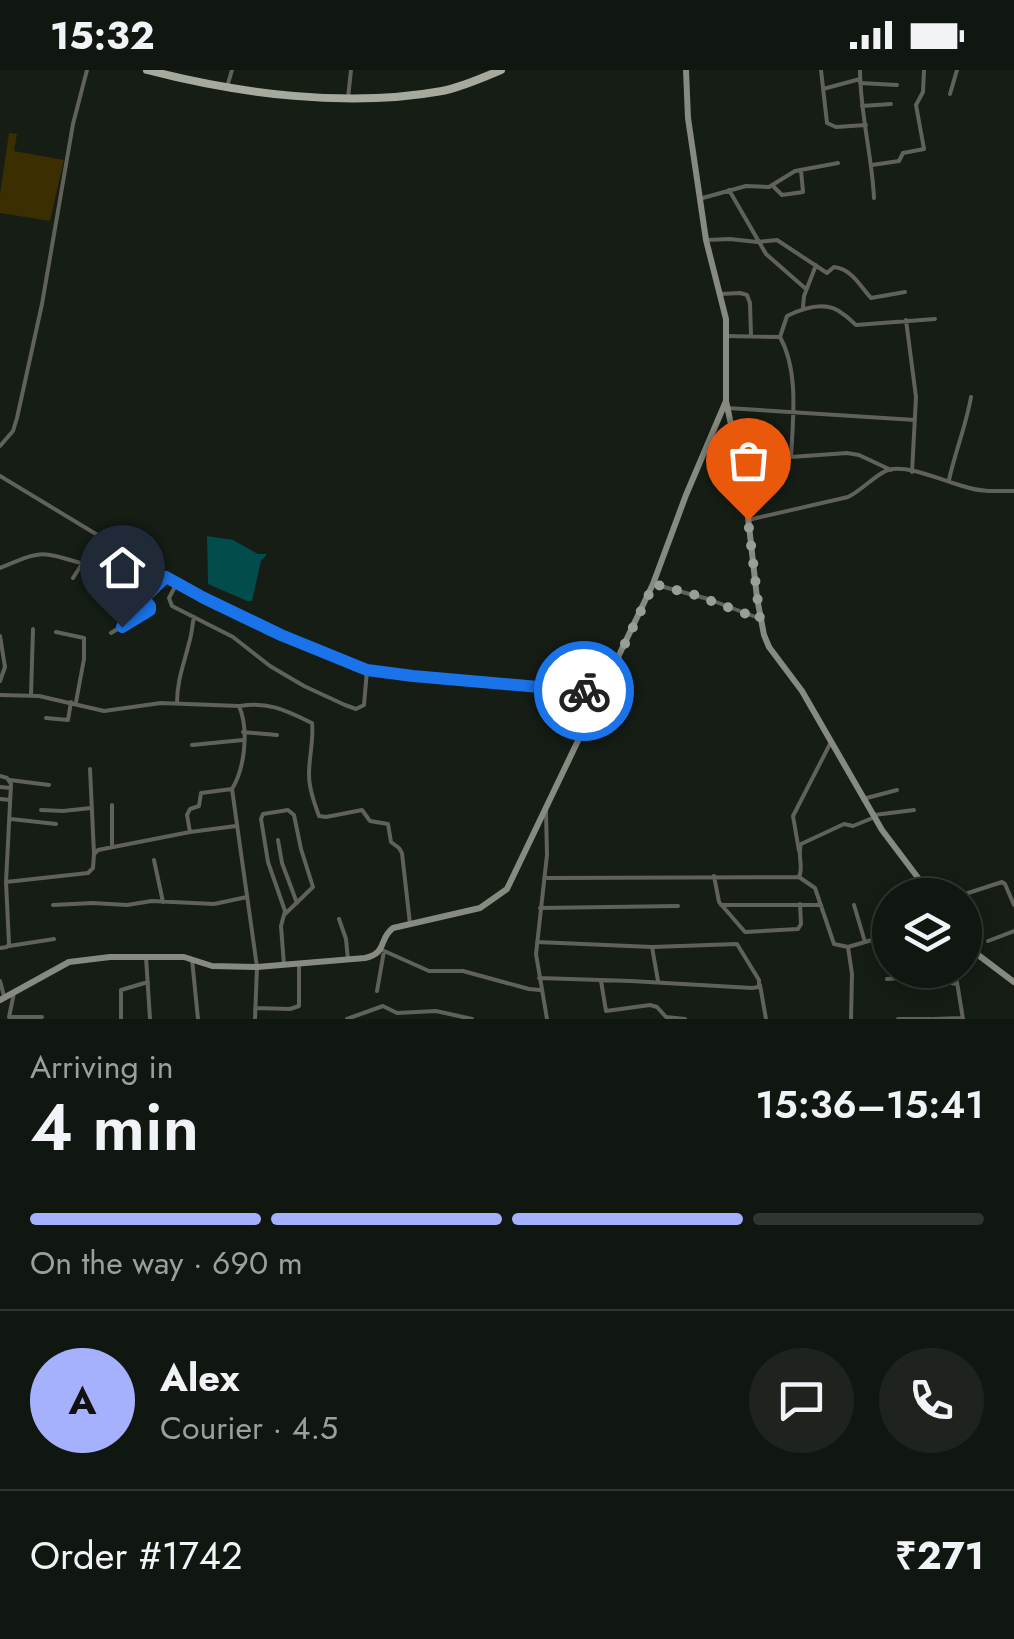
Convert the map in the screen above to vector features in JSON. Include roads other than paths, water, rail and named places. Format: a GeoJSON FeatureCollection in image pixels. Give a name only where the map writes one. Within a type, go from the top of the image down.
{"type":"FeatureCollection","features":[{"type":"Feature","properties":{"kind":"main road"},"geometry":{"type":"LineString","coordinates":[[148,70],[278,95],[348,98],[444,90],[501,70]]}},
{"type":"Feature","properties":{"kind":"street"},"geometry":{"type":"LineString","coordinates":[[0,446],[13,431],[17,418],[42,304],[73,124],[87,70]]}},
{"type":"Feature","properties":{"kind":"street"},"geometry":{"type":"LineString","coordinates":[[227,87],[232,70]]}},
{"type":"Feature","properties":{"kind":"street"},"geometry":{"type":"LineString","coordinates":[[348,98],[351,70]]}},
{"type":"Feature","properties":{"kind":"street"},"geometry":{"type":"LineString","coordinates":[[686,70],[699,199],[711,269],[724,309],[727,404],[739,454],[764,635],[874,816],[918,878]]}},
{"type":"Feature","properties":{"kind":"street"},"geometry":{"type":"LineString","coordinates":[[821,70],[825,118],[830,126],[866,125]]}},
{"type":"Feature","properties":{"kind":"street"},"geometry":{"type":"LineString","coordinates":[[860,70],[874,198]]}},
{"type":"Feature","properties":{"kind":"street"},"geometry":{"type":"LineString","coordinates":[[872,165],[899,161],[903,153],[924,148],[916,105],[923,92],[924,70]]}},
{"type":"Feature","properties":{"kind":"street"},"geometry":{"type":"LineString","coordinates":[[950,94],[957,70]]}},
{"type":"Feature","properties":{"kind":"street"},"geometry":{"type":"LineString","coordinates":[[824,89],[860,81],[897,85]]}},
{"type":"Feature","properties":{"kind":"street"},"geometry":{"type":"LineString","coordinates":[[862,106],[890,104]]}},
{"type":"Feature","properties":{"kind":"street"},"geometry":{"type":"LineString","coordinates":[[699,199],[746,186],[773,186],[795,171],[838,164]]}},
{"type":"Feature","properties":{"kind":"street"},"geometry":{"type":"LineString","coordinates":[[773,186],[782,195],[804,192],[801,170]]}},
{"type":"Feature","properties":{"kind":"street"},"geometry":{"type":"LineString","coordinates":[[728,190],[771,260],[806,289]]}},
{"type":"Feature","properties":{"kind":"street"},"geometry":{"type":"LineString","coordinates":[[706,240],[777,240],[827,273],[840,266],[862,284],[871,298],[905,292]]}},
{"type":"Feature","properties":{"kind":"street"},"geometry":{"type":"LineString","coordinates":[[803,307],[816,265]]}},
{"type":"Feature","properties":{"kind":"street"},"geometry":{"type":"LineString","coordinates":[[720,294],[747,295],[751,336]]}},
{"type":"Feature","properties":{"kind":"street"},"geometry":{"type":"LineString","coordinates":[[791,457],[790,363],[780,337],[784,318],[803,307],[839,310],[856,325],[935,319]]}},
{"type":"Feature","properties":{"kind":"street"},"geometry":{"type":"LineString","coordinates":[[906,320],[916,398],[912,472]]}},
{"type":"Feature","properties":{"kind":"street"},"geometry":{"type":"LineString","coordinates":[[726,336],[780,337]]}},
{"type":"Feature","properties":{"kind":"street"},"geometry":{"type":"LineString","coordinates":[[949,480],[971,397]]}},
{"type":"Feature","properties":{"kind":"street"},"geometry":{"type":"LineString","coordinates":[[727,404],[916,420]]}},
{"type":"Feature","properties":{"kind":"street"},"geometry":{"type":"LineString","coordinates":[[377,991],[388,931],[480,908],[507,889],[654,584],[686,495],[727,404]]}},
{"type":"Feature","properties":{"kind":"street"},"geometry":{"type":"LineString","coordinates":[[739,454],[791,457],[847,453],[891,470],[949,480],[973,489],[1014,491]]}},
{"type":"Feature","properties":{"kind":"street"},"geometry":{"type":"LineString","coordinates":[[748,520],[848,497],[891,470]]}},
{"type":"Feature","properties":{"kind":"street"},"geometry":{"type":"LineString","coordinates":[[0,476],[177,584],[316,651],[367,670],[601,693]]}},
{"type":"Feature","properties":{"kind":"street"},"geometry":{"type":"LineString","coordinates":[[73,578],[100,536]]}},
{"type":"Feature","properties":{"kind":"street"},"geometry":{"type":"LineString","coordinates":[[0,568],[41,553],[84,564]]}},
{"type":"Feature","properties":{"kind":"street"},"geometry":{"type":"LineString","coordinates":[[111,633],[150,610],[144,598],[166,577]]}},
{"type":"Feature","properties":{"kind":"street"},"geometry":{"type":"LineString","coordinates":[[177,584],[169,604],[233,638],[284,676],[344,705],[356,709],[364,705],[367,670]]}},
{"type":"Feature","properties":{"kind":"street"},"geometry":{"type":"LineString","coordinates":[[654,584],[760,619]]}},
{"type":"Feature","properties":{"kind":"street"},"geometry":{"type":"LineString","coordinates":[[177,703],[180,672],[194,617]]}},
{"type":"Feature","properties":{"kind":"street"},"geometry":{"type":"LineString","coordinates":[[31,695],[33,628]]}},
{"type":"Feature","properties":{"kind":"street"},"geometry":{"type":"LineString","coordinates":[[46,718],[68,720],[84,659],[84,638],[56,632]]}},
{"type":"Feature","properties":{"kind":"street"},"geometry":{"type":"LineString","coordinates":[[0,636],[5,667],[0,681]]}},
{"type":"Feature","properties":{"kind":"street"},"geometry":{"type":"LineString","coordinates":[[0,693],[31,695],[104,710],[177,703],[262,703],[312,722],[310,784],[319,816],[362,810],[370,821],[388,824],[391,842],[402,853],[410,924]]}},
{"type":"Feature","properties":{"kind":"street"},"geometry":{"type":"LineString","coordinates":[[238,706],[242,716],[242,772],[232,789],[257,967],[254,1019]]}},
{"type":"Feature","properties":{"kind":"street"},"geometry":{"type":"LineString","coordinates":[[242,732],[277,735]]}},
{"type":"Feature","properties":{"kind":"street"},"geometry":{"type":"LineString","coordinates":[[192,744],[243,740]]}},
{"type":"Feature","properties":{"kind":"street"},"geometry":{"type":"LineString","coordinates":[[798,876],[801,872],[793,816],[831,742]]}},
{"type":"Feature","properties":{"kind":"street"},"geometry":{"type":"LineString","coordinates":[[6,882],[88,873],[93,868],[90,769]]}},
{"type":"Feature","properties":{"kind":"street"},"geometry":{"type":"LineString","coordinates":[[0,776],[49,785]]}},
{"type":"Feature","properties":{"kind":"street"},"geometry":{"type":"LineString","coordinates":[[9,946],[3,909],[3,864],[10,819],[10,780]]}},
{"type":"Feature","properties":{"kind":"street"},"geometry":{"type":"LineString","coordinates":[[0,788],[10,788]]}},
{"type":"Feature","properties":{"kind":"street"},"geometry":{"type":"LineString","coordinates":[[190,832],[188,812],[199,806],[200,794],[232,789]]}},
{"type":"Feature","properties":{"kind":"street"},"geometry":{"type":"LineString","coordinates":[[863,798],[897,790]]}},
{"type":"Feature","properties":{"kind":"street"},"geometry":{"type":"LineString","coordinates":[[0,800],[10,800]]}},
{"type":"Feature","properties":{"kind":"street"},"geometry":{"type":"LineString","coordinates":[[112,806],[112,846]]}},
{"type":"Feature","properties":{"kind":"street"},"geometry":{"type":"LineString","coordinates":[[41,810],[92,808]]}},
{"type":"Feature","properties":{"kind":"street"},"geometry":{"type":"LineString","coordinates":[[546,808],[548,835],[536,962],[548,1019]]}},
{"type":"Feature","properties":{"kind":"street"},"geometry":{"type":"LineString","coordinates":[[284,965],[281,926],[285,914],[313,887],[294,814],[288,810],[263,814],[261,819],[268,862],[285,914]]}},
{"type":"Feature","properties":{"kind":"street"},"geometry":{"type":"LineString","coordinates":[[799,851],[807,840],[844,824],[853,826],[874,816],[914,810]]}},
{"type":"Feature","properties":{"kind":"street"},"geometry":{"type":"LineString","coordinates":[[0,811],[10,811]]}},
{"type":"Feature","properties":{"kind":"street"},"geometry":{"type":"LineString","coordinates":[[10,819],[56,824]]}},
{"type":"Feature","properties":{"kind":"street"},"geometry":{"type":"LineString","coordinates":[[94,854],[112,846],[238,826]]}},
{"type":"Feature","properties":{"kind":"street"},"geometry":{"type":"LineString","coordinates":[[0,836],[8,836]]}},
{"type":"Feature","properties":{"kind":"street"},"geometry":{"type":"LineString","coordinates":[[278,840],[285,873],[298,903]]}},
{"type":"Feature","properties":{"kind":"street"},"geometry":{"type":"LineString","coordinates":[[0,850],[7,850]]}},
{"type":"Feature","properties":{"kind":"street"},"geometry":{"type":"LineString","coordinates":[[154,860],[163,902]]}},
{"type":"Feature","properties":{"kind":"street"},"geometry":{"type":"LineString","coordinates":[[714,876],[721,904],[745,932],[798,929],[800,904]]}},
{"type":"Feature","properties":{"kind":"street"},"geometry":{"type":"LineString","coordinates":[[544,878],[798,876],[815,888],[834,944],[872,941]]}},
{"type":"Feature","properties":{"kind":"street"},"geometry":{"type":"LineString","coordinates":[[982,888],[1006,884],[1014,905]]}},
{"type":"Feature","properties":{"kind":"street"},"geometry":{"type":"LineString","coordinates":[[53,905],[214,904],[247,896]]}},
{"type":"Feature","properties":{"kind":"street"},"geometry":{"type":"LineString","coordinates":[[721,904],[821,904]]}},
{"type":"Feature","properties":{"kind":"street"},"geometry":{"type":"LineString","coordinates":[[854,905],[865,942]]}},
{"type":"Feature","properties":{"kind":"street"},"geometry":{"type":"LineString","coordinates":[[540,908],[678,906]]}},
{"type":"Feature","properties":{"kind":"street"},"geometry":{"type":"LineString","coordinates":[[339,919],[348,960]]}},
{"type":"Feature","properties":{"kind":"street"},"geometry":{"type":"LineString","coordinates":[[988,941],[1014,931]]}},
{"type":"Feature","properties":{"kind":"street"},"geometry":{"type":"LineString","coordinates":[[0,948],[54,939]]}},
{"type":"Feature","properties":{"kind":"street"},"geometry":{"type":"LineString","coordinates":[[537,942],[652,947],[737,944],[760,980],[766,1019]]}},
{"type":"Feature","properties":{"kind":"street"},"geometry":{"type":"LineString","coordinates":[[848,946],[852,1019]]}},
{"type":"Feature","properties":{"kind":"street"},"geometry":{"type":"LineString","coordinates":[[652,947],[659,982]]}},
{"type":"Feature","properties":{"kind":"street"},"geometry":{"type":"LineString","coordinates":[[0,982],[2,999],[69,962],[110,957],[184,957],[212,966],[257,967],[348,960],[373,956],[383,950]]}},
{"type":"Feature","properties":{"kind":"street"},"geometry":{"type":"LineString","coordinates":[[383,950],[428,970],[463,971],[529,990],[542,990]]}},
{"type":"Feature","properties":{"kind":"street"},"geometry":{"type":"LineString","coordinates":[[982,956],[1012,976]]}},
{"type":"Feature","properties":{"kind":"street"},"geometry":{"type":"LineString","coordinates":[[146,957],[150,1019]]}},
{"type":"Feature","properties":{"kind":"street"},"geometry":{"type":"LineString","coordinates":[[192,959],[198,1019]]}},
{"type":"Feature","properties":{"kind":"street"},"geometry":{"type":"LineString","coordinates":[[255,1008],[299,1006],[299,964]]}},
{"type":"Feature","properties":{"kind":"street"},"geometry":{"type":"LineString","coordinates":[[539,978],[752,988],[760,985]]}},
{"type":"Feature","properties":{"kind":"street"},"geometry":{"type":"LineString","coordinates":[[601,980],[606,1011],[650,1005],[666,1017],[685,1019]]}},
{"type":"Feature","properties":{"kind":"street"},"geometry":{"type":"LineString","coordinates":[[120,1019],[121,990],[148,982]]}},
{"type":"Feature","properties":{"kind":"street"},"geometry":{"type":"LineString","coordinates":[[898,1019],[963,1019],[959,988]]}},
{"type":"Feature","properties":{"kind":"street"},"geometry":{"type":"LineString","coordinates":[[14,993],[8,1018],[42,1017]]}},
{"type":"Feature","properties":{"kind":"street"},"geometry":{"type":"LineString","coordinates":[[347,1019],[386,1007],[397,1013],[436,1011],[471,1019]]}},
{"type":"Feature","properties":{"kind":"street"},"geometry":{"type":"LineString","coordinates":[[386,1007],[391,1019]]}},
{"type":"Feature","properties":{"kind":"water"},"geometry":{"type":"Polygon","coordinates":[[[207,536],[233,540],[258,554],[267,554],[261,561],[252,601],[208,584],[207,536]]]}}]}
